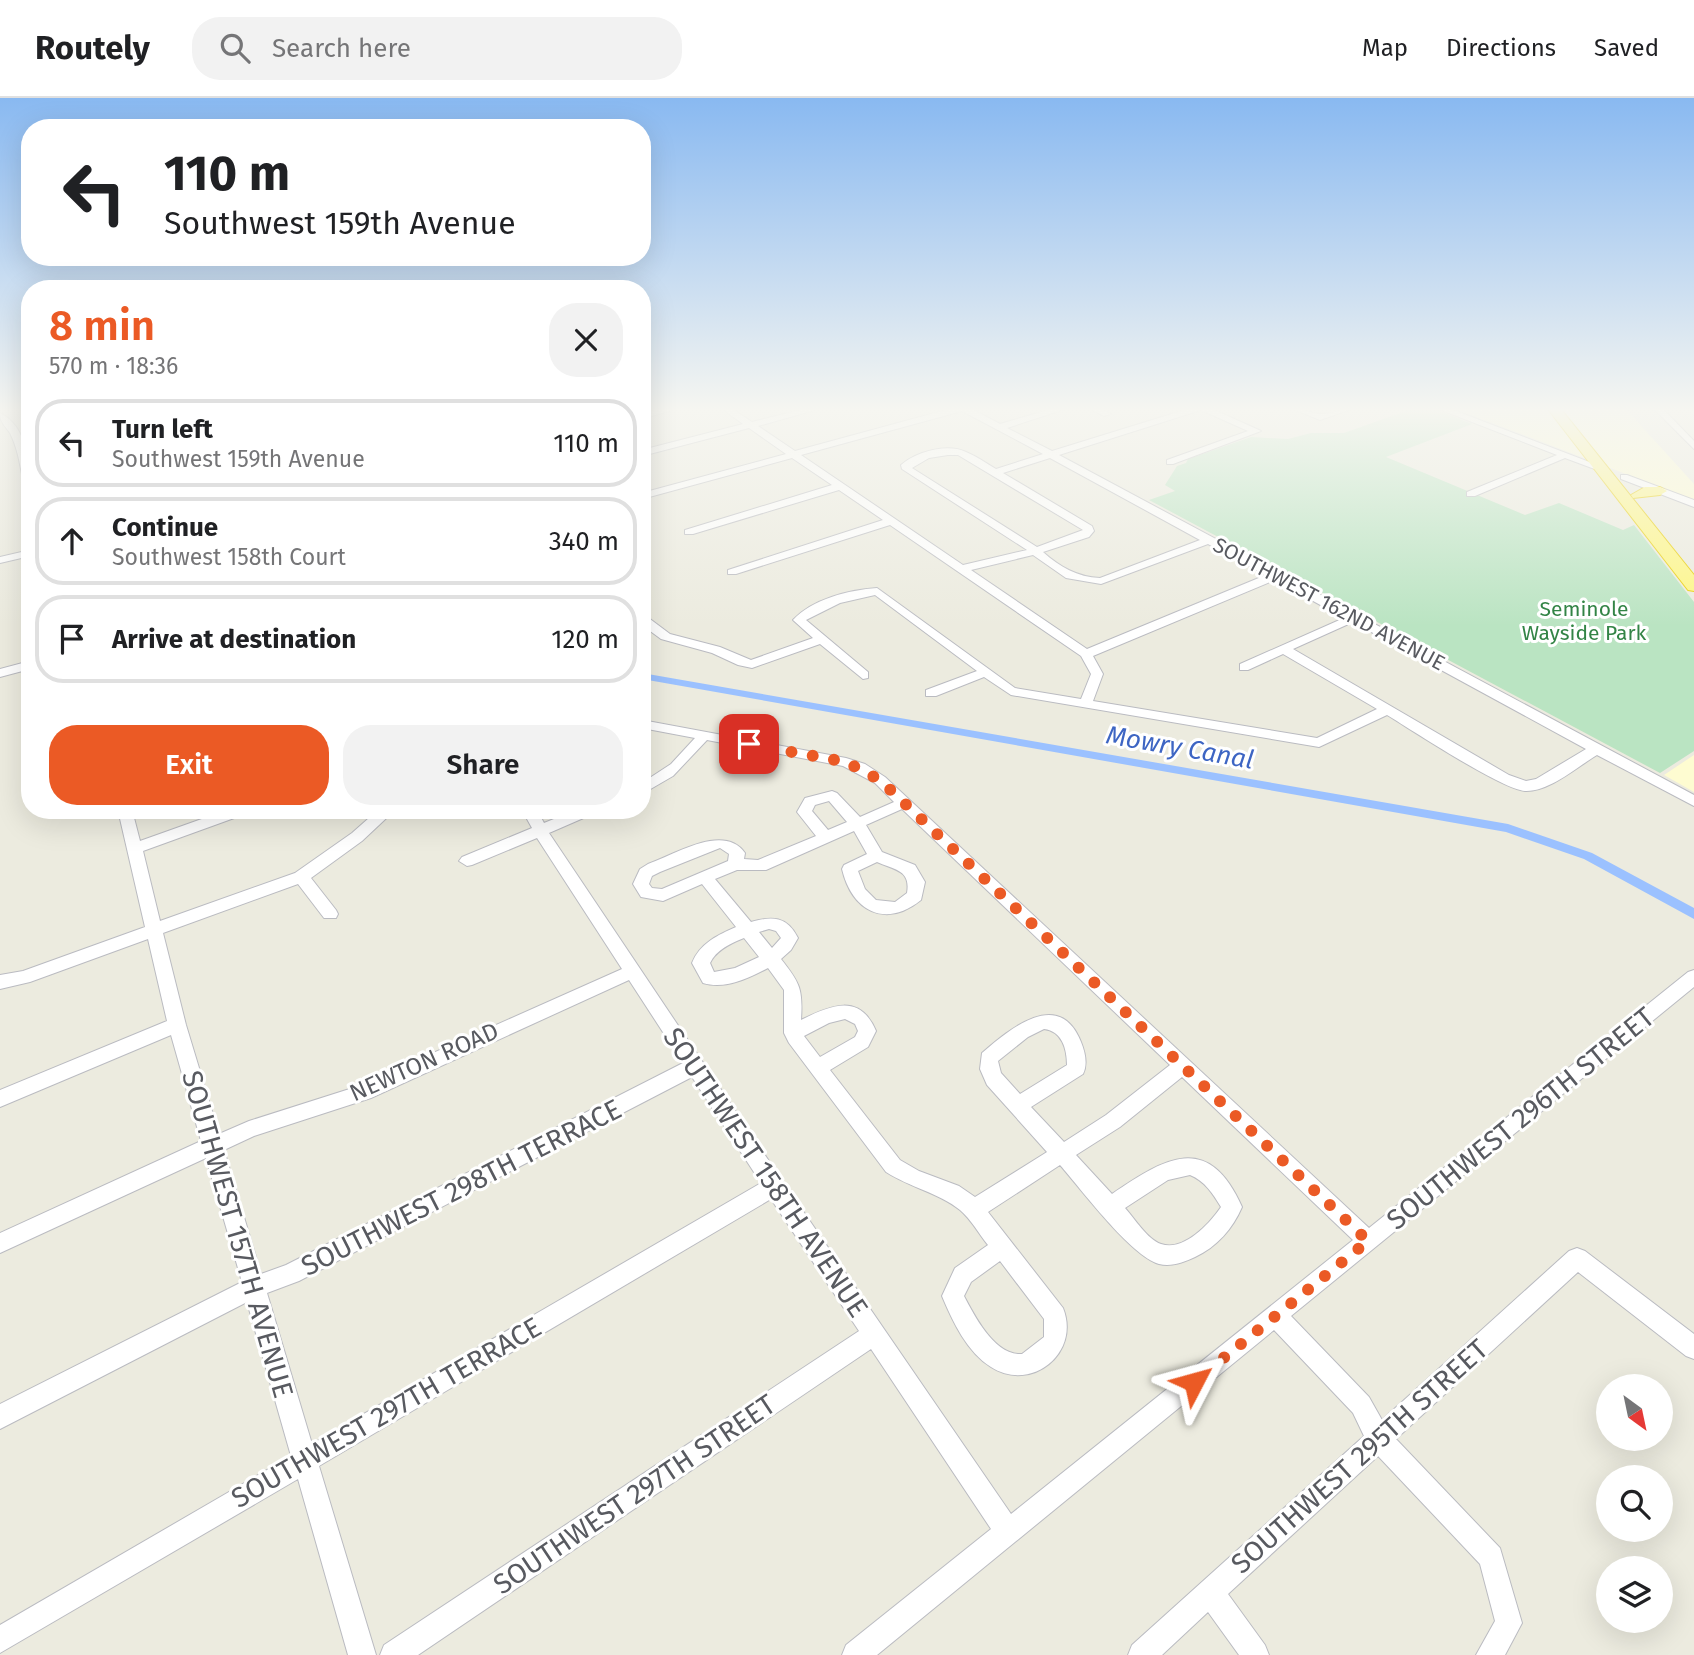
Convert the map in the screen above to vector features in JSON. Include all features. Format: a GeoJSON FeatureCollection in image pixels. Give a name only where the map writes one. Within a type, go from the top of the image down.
{"type":"FeatureCollection","features":[{"type":"Feature","properties":{"kind":"highway"},"geometry":{"type":"LineString","coordinates":[[1618,481],[1629,493],[1640,497]]}},
{"type":"Feature","properties":{"kind":"highway"},"geometry":{"type":"LineString","coordinates":[[1618,481],[1661,544],[1694,586]]}},
{"type":"Feature","properties":{"kind":"highway"},"geometry":{"type":"LineString","coordinates":[[1619,481],[1640,497],[1694,563]]}},
{"type":"Feature","properties":{"kind":"highway"},"geometry":{"type":"LineString","coordinates":[[1640,497],[1645,491],[1660,491]]}},
{"type":"Feature","properties":{"kind":"highway"},"geometry":{"type":"LineString","coordinates":[[1661,544],[1680,558],[1694,575]]}},
{"type":"Feature","properties":{"kind":"street"},"geometry":{"type":"LineString","coordinates":[[651,494],[698,481]]}},
{"type":"Feature","properties":{"kind":"street"},"geometry":{"type":"LineString","coordinates":[[833,481],[1086,654],[1097,674],[1086,703]]}},
{"type":"Feature","properties":{"kind":"street"},"geometry":{"type":"LineString","coordinates":[[925,481],[1036,552],[1050,564],[1085,582],[1101,581],[1209,540]]}},
{"type":"Feature","properties":{"kind":"street"},"geometry":{"type":"LineString","coordinates":[[962,569],[1036,552],[1089,531],[1087,526],[1011,481]]}},
{"type":"Feature","properties":{"kind":"street","name":"SOUTHWEST 162ND AVENUE"},"geometry":{"type":"LineString","coordinates":[[1099,481],[1694,801]]}},
{"type":"Feature","properties":{"kind":"street"},"geometry":{"type":"LineString","coordinates":[[1471,494],[1503,481]]}},
{"type":"Feature","properties":{"kind":"street"},"geometry":{"type":"LineString","coordinates":[[1621,481],[1694,504]]}},
{"type":"Feature","properties":{"kind":"street"},"geometry":{"type":"LineString","coordinates":[[689,532],[841,486]]}},
{"type":"Feature","properties":{"kind":"street"},"geometry":{"type":"LineString","coordinates":[[732,572],[892,521]]}},
{"type":"Feature","properties":{"kind":"street"},"geometry":{"type":"LineString","coordinates":[[0,561],[21,555]]}},
{"type":"Feature","properties":{"kind":"street"},"geometry":{"type":"LineString","coordinates":[[1086,654],[1277,575]]}},
{"type":"Feature","properties":{"kind":"street"},"geometry":{"type":"LineString","coordinates":[[863,675],[799,620],[807,612],[866,591],[877,591],[1011,691],[1319,743],[1386,710]]}},
{"type":"Feature","properties":{"kind":"street"},"geometry":{"type":"LineString","coordinates":[[1244,667],[1355,617]]}},
{"type":"Feature","properties":{"kind":"street"},"geometry":{"type":"LineString","coordinates":[[651,628],[673,640],[718,650],[740,663],[751,664],[820,640]]}},
{"type":"Feature","properties":{"kind":"street"},"geometry":{"type":"LineString","coordinates":[[1284,649],[1504,778],[1525,786],[1540,783],[1598,748]]}},
{"type":"Feature","properties":{"kind":"street"},"geometry":{"type":"LineString","coordinates":[[0,673],[21,667]]}},
{"type":"Feature","properties":{"kind":"street"},"geometry":{"type":"LineString","coordinates":[[931,693],[984,673]]}},
{"type":"Feature","properties":{"kind":"street"},"geometry":{"type":"LineString","coordinates":[[651,726],[846,762],[880,780],[1368,1241]]}},
{"type":"Feature","properties":{"kind":"street"},"geometry":{"type":"LineString","coordinates":[[651,786],[684,761],[703,737]]}},
{"type":"Feature","properties":{"kind":"street"},"geometry":{"type":"LineString","coordinates":[[826,838],[804,813],[810,801],[832,796],[859,824],[876,856]]}},
{"type":"Feature","properties":{"kind":"street"},"geometry":{"type":"LineString","coordinates":[[735,864],[737,853],[729,845],[719,843],[654,868],[646,873],[641,884],[647,893],[663,895],[735,864],[760,866],[904,803]]}},
{"type":"Feature","properties":{"kind":"street","name":"SOUTHWEST 157TH AVENUE"},"geometry":{"type":"LineString","coordinates":[[128,819],[177,1024],[362,1655]]}},
{"type":"Feature","properties":{"kind":"street"},"geometry":{"type":"LineString","coordinates":[[136,848],[218,819]]}},
{"type":"Feature","properties":{"kind":"street"},"geometry":{"type":"LineString","coordinates":[[0,982],[24,977],[301,877],[378,819]]}},
{"type":"Feature","properties":{"kind":"street","name":"SOUTHWEST 158TH AVENUE"},"geometry":{"type":"LineString","coordinates":[[534,819],[774,1186],[1008,1532]]}},
{"type":"Feature","properties":{"kind":"street"},"geometry":{"type":"LineString","coordinates":[[467,861],[569,819]]}},
{"type":"Feature","properties":{"kind":"street"},"geometry":{"type":"LineString","coordinates":[[301,877],[330,914]]}},
{"type":"Feature","properties":{"kind":"street"},"geometry":{"type":"LineString","coordinates":[[706,877],[790,983],[794,992],[790,1021],[793,1033],[893,1166],[912,1178],[952,1193],[974,1209],[1055,1315],[1055,1342],[1031,1362],[1017,1366],[1000,1361],[979,1339],[961,1315],[953,1296],[963,1275],[1003,1247]]}},
{"type":"Feature","properties":{"kind":"street"},"geometry":{"type":"LineString","coordinates":[[769,923],[778,924],[787,930],[790,938],[787,947],[770,958],[725,979],[709,978],[703,970],[701,957],[748,930],[769,923]]}},
{"type":"Feature","properties":{"kind":"street","name":"NEWTON ROAD"},"geometry":{"type":"LineString","coordinates":[[0,1243],[249,1129],[364,1092],[633,971]]}},
{"type":"Feature","properties":{"kind":"street","name":"SOUTHWEST 296TH STREET"},"geometry":{"type":"LineString","coordinates":[[856,1655],[1694,977]]}},
{"type":"Feature","properties":{"kind":"street"},"geometry":{"type":"LineString","coordinates":[[793,1033],[842,1011],[855,1014],[864,1022],[867,1031],[862,1042],[817,1068]]}},
{"type":"Feature","properties":{"kind":"street"},"geometry":{"type":"LineString","coordinates":[[1018,1105],[1076,1069],[1074,1042],[1066,1031],[1052,1023],[1034,1024],[989,1058],[989,1069],[994,1079],[1018,1105],[1062,1154],[1111,1208],[1142,1242],[1158,1254],[1169,1255],[1193,1247],[1227,1220],[1232,1207],[1222,1187],[1213,1178],[1204,1170],[1185,1164],[1171,1167],[1111,1208]]}},
{"type":"Feature","properties":{"kind":"street"},"geometry":{"type":"LineString","coordinates":[[0,1099],[177,1024]]}},
{"type":"Feature","properties":{"kind":"street","name":"SOUTHWEST 298TH TERRACE"},"geometry":{"type":"LineString","coordinates":[[0,1417],[254,1287],[291,1274],[695,1066]]}},
{"type":"Feature","properties":{"kind":"street"},"geometry":{"type":"LineString","coordinates":[[974,1209],[1112,1121],[1182,1066]]}},
{"type":"Feature","properties":{"kind":"street","name":"SOUTHWEST 297TH TERRACE"},"geometry":{"type":"LineString","coordinates":[[0,1640],[774,1186]]}},
{"type":"Feature","properties":{"kind":"street","name":"SOUTHWEST 295TH STREET"},"geometry":{"type":"LineString","coordinates":[[1142,1655],[1577,1258],[1694,1348]]}},
{"type":"Feature","properties":{"kind":"street"},"geometry":{"type":"LineString","coordinates":[[1276,1316],[1361,1405],[1379,1438],[1491,1557],[1509,1623],[1490,1655]]}},
{"type":"Feature","properties":{"kind":"street","name":"SOUTHWEST 297TH STREET"},"geometry":{"type":"LineString","coordinates":[[394,1655],[874,1334]]}},
{"type":"Feature","properties":{"kind":"street"},"geometry":{"type":"LineString","coordinates":[[1209,1592],[1255,1655]]}},
{"type":"Feature","properties":{"kind":"shaded area"},"geometry":{"type":"Polygon","coordinates":[[[1643,481],[1691,481],[1694,484],[1694,500],[1643,481]]]}},
{"type":"Feature","properties":{"kind":"shaded area"},"geometry":{"type":"Polygon","coordinates":[[[1694,755],[1694,792],[1664,775],[1694,755]]]}},
{"type":"Feature","properties":{"kind":"green space","name":"Seminole Wayside Park"},"geometry":{"type":"Polygon","coordinates":[[[1168,481],[1443,481],[1525,515],[1559,503],[1623,530],[1634,525],[1694,602],[1694,751],[1660,773],[1149,500],[1175,491],[1165,485],[1168,481]]]}},
{"type":"Feature","properties":{"kind":"waterway","name":"Mowry Canal"},"geometry":{"type":"LineString","coordinates":[[651,678],[1508,828],[1588,856],[1694,914]]}},
{"type":"Feature","properties":{"kind":"route"},"geometry":{"type":"LineString","coordinates":[[749,744],[846,762],[860,767],[880,780],[1368,1241],[1194,1382]]}}]}
